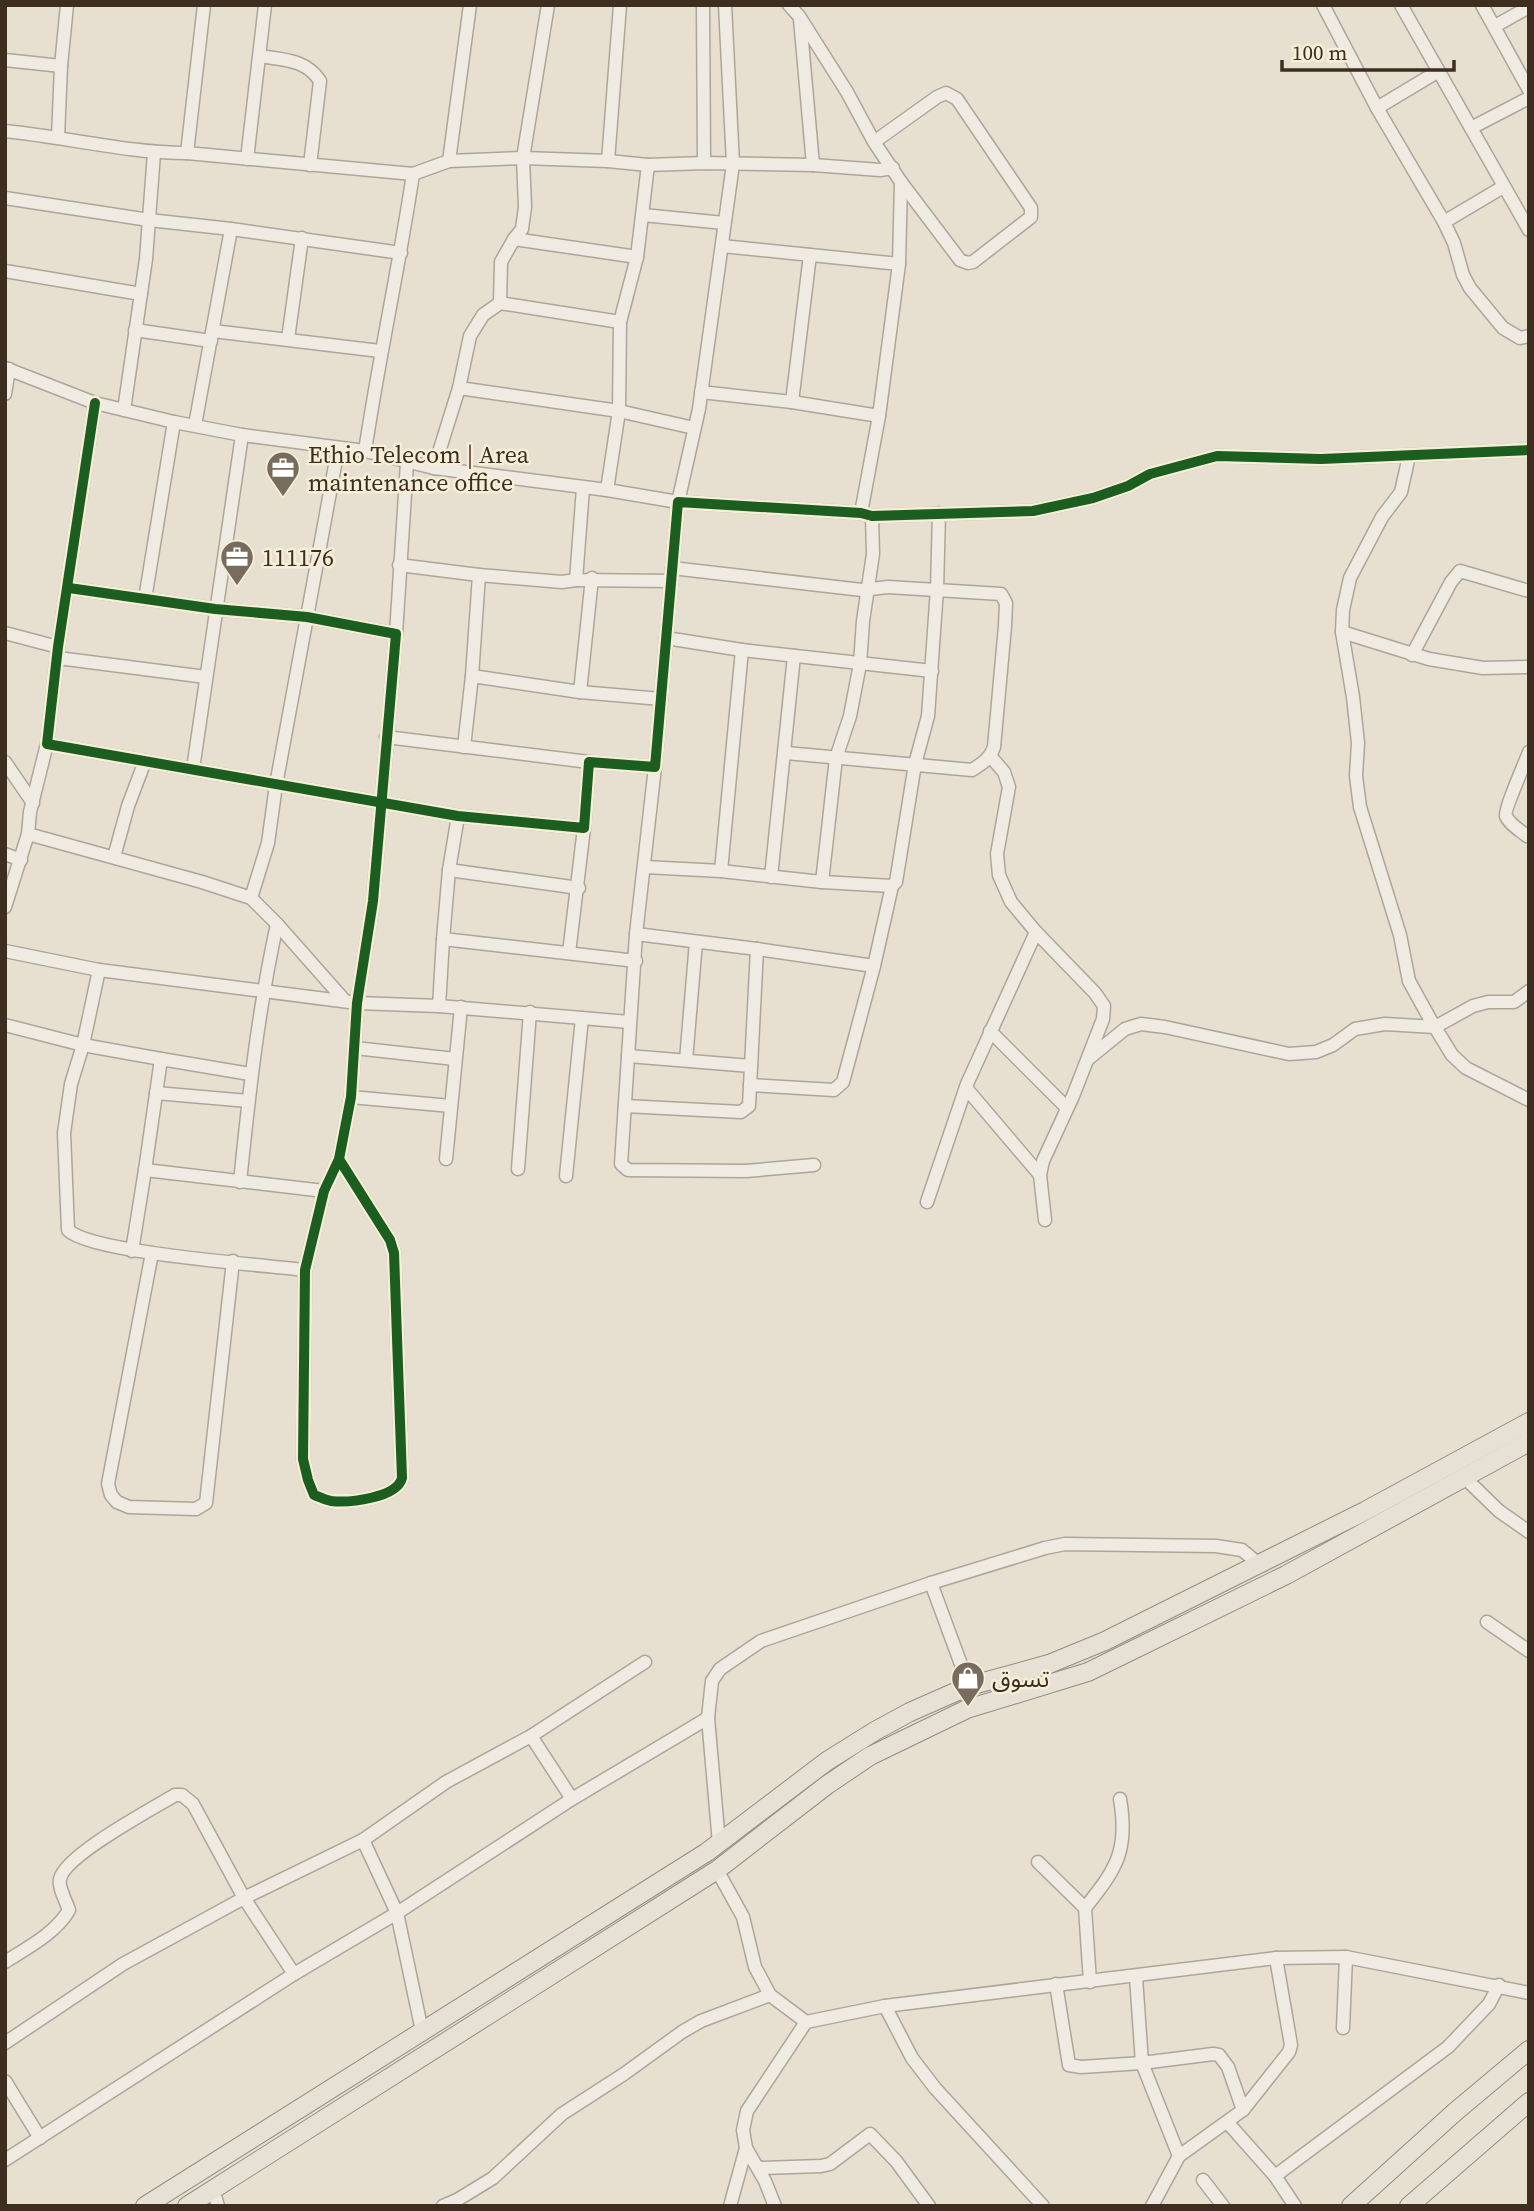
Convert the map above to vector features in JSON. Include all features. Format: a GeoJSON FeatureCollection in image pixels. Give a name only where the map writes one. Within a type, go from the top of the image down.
{"type":"FeatureCollection","features":[{"type":"Feature","properties":{"kind":"main road"},"geometry":{"type":"LineString","coordinates":[[145,2206],[719,1843],[845,1748],[910,1712],[969,1686],[1049,1664],[1091,1648],[1436,1474],[1529,1422]]}},
{"type":"Feature","properties":{"kind":"main road"},"geometry":{"type":"LineString","coordinates":[[187,2206],[215,2198],[717,1870],[870,1756],[967,1709],[1088,1672],[1286,1575],[1529,1442]]}},
{"type":"Feature","properties":{"kind":"main road"},"geometry":{"type":"LineString","coordinates":[[1436,1474],[1441,1491]]}},
{"type":"Feature","properties":{"kind":"main road"},"geometry":{"type":"LineString","coordinates":[[1351,2206],[1455,2112],[1529,2050]]}},
{"type":"Feature","properties":{"kind":"main road"},"geometry":{"type":"LineString","coordinates":[[1409,2206],[1529,2102]]}},
{"type":"Feature","properties":{"kind":"street"},"geometry":{"type":"LineString","coordinates":[[58,137],[67,5]]}},
{"type":"Feature","properties":{"kind":"street"},"geometry":{"type":"LineString","coordinates":[[187,153],[204,5]]}},
{"type":"Feature","properties":{"kind":"street"},"geometry":{"type":"LineString","coordinates":[[247,159],[265,5]]}},
{"type":"Feature","properties":{"kind":"street"},"geometry":{"type":"LineString","coordinates":[[449,161],[470,5]]}},
{"type":"Feature","properties":{"kind":"street"},"geometry":{"type":"LineString","coordinates":[[500,303],[501,262],[507,248],[522,229],[525,207],[523,158],[548,5]]}},
{"type":"Feature","properties":{"kind":"street"},"geometry":{"type":"LineString","coordinates":[[608,161],[620,5]]}},
{"type":"Feature","properties":{"kind":"street"},"geometry":{"type":"LineString","coordinates":[[703,5],[704,163]]}},
{"type":"Feature","properties":{"kind":"street"},"geometry":{"type":"LineString","coordinates":[[725,5],[733,164],[701,392],[678,502],[655,767],[636,934],[621,1164],[628,1170],[746,1171],[814,1165]]}},
{"type":"Feature","properties":{"kind":"street"},"geometry":{"type":"LineString","coordinates":[[789,5],[799,16],[847,92],[874,142],[901,182],[963,262],[972,262],[1028,221],[1032,213],[952,95],[946,93],[937,97],[874,142]]}},
{"type":"Feature","properties":{"kind":"street"},"geometry":{"type":"LineString","coordinates":[[1323,5],[1377,108],[1444,222],[1470,288],[1510,334],[1520,338],[1529,336]]}},
{"type":"Feature","properties":{"kind":"street"},"geometry":{"type":"LineString","coordinates":[[1401,5],[1529,230]]}},
{"type":"Feature","properties":{"kind":"street"},"geometry":{"type":"LineString","coordinates":[[1482,5],[1529,90]]}},
{"type":"Feature","properties":{"kind":"street"},"geometry":{"type":"LineString","coordinates":[[1494,26],[1529,7]]}},
{"type":"Feature","properties":{"kind":"street"},"geometry":{"type":"LineString","coordinates":[[799,16],[813,165]]}},
{"type":"Feature","properties":{"kind":"street"},"geometry":{"type":"LineString","coordinates":[[260,56],[302,63],[313,70],[320,81],[310,165]]}},
{"type":"Feature","properties":{"kind":"street"},"geometry":{"type":"LineString","coordinates":[[5,60],[61,66]]}},
{"type":"Feature","properties":{"kind":"street"},"geometry":{"type":"LineString","coordinates":[[1377,108],[1437,72]]}},
{"type":"Feature","properties":{"kind":"street"},"geometry":{"type":"LineString","coordinates":[[1471,128],[1529,98]]}},
{"type":"Feature","properties":{"kind":"street"},"geometry":{"type":"LineString","coordinates":[[5,131],[154,153],[187,153],[414,174],[449,161],[523,158],[649,165],[704,163],[813,165],[880,170],[893,168]]}},
{"type":"Feature","properties":{"kind":"street"},"geometry":{"type":"LineString","coordinates":[[124,410],[141,294],[154,153]]}},
{"type":"Feature","properties":{"kind":"street"},"geometry":{"type":"LineString","coordinates":[[607,490],[619,411],[620,322],[636,257],[649,165]]}},
{"type":"Feature","properties":{"kind":"street"},"geometry":{"type":"LineString","coordinates":[[365,451],[380,351],[401,253],[414,174]]}},
{"type":"Feature","properties":{"kind":"street"},"geometry":{"type":"LineString","coordinates":[[822,882],[836,758],[850,716],[860,664],[873,554],[867,515],[899,264],[901,182]]}},
{"type":"Feature","properties":{"kind":"street"},"geometry":{"type":"LineString","coordinates":[[1444,222],[1503,187]]}},
{"type":"Feature","properties":{"kind":"street"},"geometry":{"type":"LineString","coordinates":[[5,198],[401,253]]}},
{"type":"Feature","properties":{"kind":"street"},"geometry":{"type":"LineString","coordinates":[[643,215],[724,223]]}},
{"type":"Feature","properties":{"kind":"street"},"geometry":{"type":"LineString","coordinates":[[195,425],[230,229]]}},
{"type":"Feature","properties":{"kind":"street"},"geometry":{"type":"LineString","coordinates":[[288,339],[302,238]]}},
{"type":"Feature","properties":{"kind":"street"},"geometry":{"type":"LineString","coordinates":[[514,239],[636,257]]}},
{"type":"Feature","properties":{"kind":"street"},"geometry":{"type":"LineString","coordinates":[[722,246],[899,264]]}},
{"type":"Feature","properties":{"kind":"street"},"geometry":{"type":"LineString","coordinates":[[792,402],[810,255]]}},
{"type":"Feature","properties":{"kind":"street"},"geometry":{"type":"LineString","coordinates":[[5,271],[141,294]]}},
{"type":"Feature","properties":{"kind":"street"},"geometry":{"type":"LineString","coordinates":[[434,468],[459,388],[470,336],[483,316],[500,303],[620,322]]}},
{"type":"Feature","properties":{"kind":"street"},"geometry":{"type":"LineString","coordinates":[[135,330],[288,339],[380,351]]}},
{"type":"Feature","properties":{"kind":"street"},"geometry":{"type":"LineString","coordinates":[[5,394],[7,368],[95,403],[174,422],[242,435],[365,451],[434,468],[678,502],[867,515],[1033,512],[1128,486],[1150,474],[1217,456],[1321,459],[1529,450]]}},
{"type":"Feature","properties":{"kind":"street"},"geometry":{"type":"LineString","coordinates":[[459,388],[619,411],[694,428]]}},
{"type":"Feature","properties":{"kind":"street"},"geometry":{"type":"LineString","coordinates":[[701,392],[792,402],[880,416]]}},
{"type":"Feature","properties":{"kind":"street"},"geometry":{"type":"LineString","coordinates":[[5,907],[28,834],[47,744],[95,403]]}},
{"type":"Feature","properties":{"kind":"street"},"geometry":{"type":"LineString","coordinates":[[145,599],[174,422]]}},
{"type":"Feature","properties":{"kind":"street"},"geometry":{"type":"LineString","coordinates":[[193,769],[242,435]]}},
{"type":"Feature","properties":{"kind":"street"},"geometry":{"type":"LineString","coordinates":[[251,898],[268,843],[275,785],[338,449]]}},
{"type":"Feature","properties":{"kind":"street"},"geometry":{"type":"LineString","coordinates":[[1409,456],[1401,492],[1382,517],[1350,578],[1343,610],[1342,632],[1358,743],[1356,776],[1360,807],[1399,935],[1409,981],[1434,1027],[1452,1055],[1466,1068],[1529,1100]]}},
{"type":"Feature","properties":{"kind":"street"},"geometry":{"type":"LineString","coordinates":[[339,1159],[390,1240],[394,1253],[402,1478],[400,1484],[384,1495],[333,1501],[314,1495],[303,1459],[305,1270],[324,1191],[339,1159],[351,1097],[355,1048],[351,1002],[373,901],[396,634],[407,463]]}},
{"type":"Feature","properties":{"kind":"street"},"geometry":{"type":"LineString","coordinates":[[576,580],[583,488]]}},
{"type":"Feature","properties":{"kind":"street"},"geometry":{"type":"LineString","coordinates":[[645,867],[721,871],[822,882],[891,886],[897,882],[915,764],[928,716],[937,589],[939,513]]}},
{"type":"Feature","properties":{"kind":"street"},"geometry":{"type":"LineString","coordinates":[[399,565],[562,582],[672,575],[811,586],[937,589],[1001,594],[1004,598],[1006,626],[991,757],[972,770],[786,753]]}},
{"type":"Feature","properties":{"kind":"street"},"geometry":{"type":"LineString","coordinates":[[1412,655],[1460,570],[1529,591]]}},
{"type":"Feature","properties":{"kind":"street"},"geometry":{"type":"LineString","coordinates":[[464,747],[479,575]]}},
{"type":"Feature","properties":{"kind":"street"},"geometry":{"type":"LineString","coordinates":[[580,692],[592,578]]}},
{"type":"Feature","properties":{"kind":"street"},"geometry":{"type":"LineString","coordinates":[[69,588],[215,609],[307,617],[396,634]]}},
{"type":"Feature","properties":{"kind":"street"},"geometry":{"type":"LineString","coordinates":[[1342,632],[1412,655],[1483,668],[1529,667]]}},
{"type":"Feature","properties":{"kind":"street"},"geometry":{"type":"LineString","coordinates":[[5,633],[58,652],[206,677]]}},
{"type":"Feature","properties":{"kind":"street"},"geometry":{"type":"LineString","coordinates":[[666,638],[742,650],[932,671]]}},
{"type":"Feature","properties":{"kind":"street"},"geometry":{"type":"LineString","coordinates":[[721,871],[742,650]]}},
{"type":"Feature","properties":{"kind":"street"},"geometry":{"type":"LineString","coordinates":[[771,877],[794,656]]}},
{"type":"Feature","properties":{"kind":"street"},"geometry":{"type":"LineString","coordinates":[[472,676],[580,692],[661,699]]}},
{"type":"Feature","properties":{"kind":"street"},"geometry":{"type":"LineString","coordinates":[[386,737],[589,762],[655,767]]}},
{"type":"Feature","properties":{"kind":"street"},"geometry":{"type":"LineString","coordinates":[[47,744],[457,816],[584,828]]}},
{"type":"Feature","properties":{"kind":"street"},"geometry":{"type":"LineString","coordinates":[[1527,836],[1507,818],[1506,807],[1529,752]]}},
{"type":"Feature","properties":{"kind":"street"},"geometry":{"type":"LineString","coordinates":[[991,757],[1004,772],[1009,787],[997,854],[999,875],[1010,902],[1104,1006],[1103,1018],[1087,1059],[1043,1161],[1040,1175],[1045,1220]]}},
{"type":"Feature","properties":{"kind":"street"},"geometry":{"type":"LineString","coordinates":[[114,857],[128,806],[145,761]]}},
{"type":"Feature","properties":{"kind":"street"},"geometry":{"type":"LineString","coordinates":[[5,762],[33,803]]}},
{"type":"Feature","properties":{"kind":"street"},"geometry":{"type":"LineString","coordinates":[[569,953],[579,888],[589,762]]}},
{"type":"Feature","properties":{"kind":"street"},"geometry":{"type":"LineString","coordinates":[[439,1006],[449,870],[457,816]]}},
{"type":"Feature","properties":{"kind":"street"},"geometry":{"type":"LineString","coordinates":[[28,834],[251,898],[351,1002]]}},
{"type":"Feature","properties":{"kind":"street"},"geometry":{"type":"LineString","coordinates":[[5,854],[20,860]]}},
{"type":"Feature","properties":{"kind":"street"},"geometry":{"type":"LineString","coordinates":[[449,870],[579,888]]}},
{"type":"Feature","properties":{"kind":"street"},"geometry":{"type":"LineString","coordinates":[[750,1085],[834,1090],[839,1088],[843,1082],[874,966],[891,886]]}},
{"type":"Feature","properties":{"kind":"street"},"geometry":{"type":"LineString","coordinates":[[240,1182],[250,1074],[262,991],[277,924]]}},
{"type":"Feature","properties":{"kind":"street"},"geometry":{"type":"LineString","coordinates":[[927,1202],[965,1088],[1036,932]]}},
{"type":"Feature","properties":{"kind":"street"},"geometry":{"type":"LineString","coordinates":[[636,934],[874,966]]}},
{"type":"Feature","properties":{"kind":"street"},"geometry":{"type":"LineString","coordinates":[[443,939],[636,961]]}},
{"type":"Feature","properties":{"kind":"street"},"geometry":{"type":"LineString","coordinates":[[686,1060],[696,942]]}},
{"type":"Feature","properties":{"kind":"street"},"geometry":{"type":"LineString","coordinates":[[625,1106],[741,1112],[749,1106],[757,949]]}},
{"type":"Feature","properties":{"kind":"street"},"geometry":{"type":"LineString","coordinates":[[5,951],[99,970],[351,1002],[461,1007],[629,1022]]}},
{"type":"Feature","properties":{"kind":"street"},"geometry":{"type":"LineString","coordinates":[[99,970],[83,1045],[71,1084],[64,1133],[66,1227],[77,1237],[132,1251],[305,1270]]}},
{"type":"Feature","properties":{"kind":"street"},"geometry":{"type":"LineString","coordinates":[[1087,1059],[1125,1029],[1142,1024],[1289,1054],[1316,1052],[1333,1045],[1354,1029],[1385,1024],[1434,1027],[1473,1006],[1488,1002],[1514,1002],[1529,991]]}},
{"type":"Feature","properties":{"kind":"street"},"geometry":{"type":"LineString","coordinates":[[446,1159],[461,1007]]}},
{"type":"Feature","properties":{"kind":"street"},"geometry":{"type":"LineString","coordinates":[[518,1170],[530,1012]]}},
{"type":"Feature","properties":{"kind":"street"},"geometry":{"type":"LineString","coordinates":[[566,1176],[582,1018]]}},
{"type":"Feature","properties":{"kind":"street"},"geometry":{"type":"LineString","coordinates":[[5,1024],[83,1045],[250,1074]]}},
{"type":"Feature","properties":{"kind":"street"},"geometry":{"type":"LineString","coordinates":[[990,1031],[1067,1108]]}},
{"type":"Feature","properties":{"kind":"street"},"geometry":{"type":"LineString","coordinates":[[355,1048],[456,1059]]}},
{"type":"Feature","properties":{"kind":"street"},"geometry":{"type":"LineString","coordinates":[[628,1056],[751,1066]]}},
{"type":"Feature","properties":{"kind":"street"},"geometry":{"type":"LineString","coordinates":[[132,1251],[161,1059]]}},
{"type":"Feature","properties":{"kind":"street"},"geometry":{"type":"LineString","coordinates":[[965,1088],[1040,1175]]}},
{"type":"Feature","properties":{"kind":"street"},"geometry":{"type":"LineString","coordinates":[[156,1093],[248,1101]]}},
{"type":"Feature","properties":{"kind":"street"},"geometry":{"type":"LineString","coordinates":[[351,1097],[451,1106]]}},
{"type":"Feature","properties":{"kind":"street"},"geometry":{"type":"LineString","coordinates":[[145,1170],[324,1191]]}},
{"type":"Feature","properties":{"kind":"street"},"geometry":{"type":"LineString","coordinates":[[152,1253],[108,1485],[117,1502],[129,1507],[196,1508],[206,1503],[233,1261]]}},
{"type":"Feature","properties":{"kind":"street"},"geometry":{"type":"LineString","coordinates":[[1465,1478],[1499,1511],[1529,1532]]}},
{"type":"Feature","properties":{"kind":"street"},"geometry":{"type":"LineString","coordinates":[[719,1843],[708,1718],[712,1681],[720,1669],[741,1652],[761,1641],[931,1583],[1045,1548],[1065,1545],[1216,1546],[1242,1549],[1260,1564]]}},
{"type":"Feature","properties":{"kind":"street"},"geometry":{"type":"LineString","coordinates":[[931,1583],[969,1686]]}},
{"type":"Feature","properties":{"kind":"street"},"geometry":{"type":"LineString","coordinates":[[1487,1622],[1529,1651]]}},
{"type":"Feature","properties":{"kind":"street"},"geometry":{"type":"LineString","coordinates":[[5,2043],[123,1964],[244,1898],[363,1840],[465,1770],[531,1736],[645,1662]]}},
{"type":"Feature","properties":{"kind":"street"},"geometry":{"type":"LineString","coordinates":[[5,2160],[294,1974],[397,1913],[572,1799],[708,1718]]}},
{"type":"Feature","properties":{"kind":"street"},"geometry":{"type":"LineString","coordinates":[[531,1736],[572,1799]]}},
{"type":"Feature","properties":{"kind":"street"},"geometry":{"type":"LineString","coordinates":[[5,1962],[43,1937],[64,1919],[69,1910],[59,1882],[61,1874],[85,1850],[175,1795],[182,1794],[193,1804],[244,1898],[294,1974]]}},
{"type":"Feature","properties":{"kind":"street"},"geometry":{"type":"LineString","coordinates":[[1084,1908],[1111,1876],[1119,1859],[1124,1820],[1120,1799]]}},
{"type":"Feature","properties":{"kind":"street"},"geometry":{"type":"LineString","coordinates":[[363,1840],[397,1913],[422,2031]]}},
{"type":"Feature","properties":{"kind":"street"},"geometry":{"type":"LineString","coordinates":[[1038,1862],[1084,1908],[1090,1982]]}},
{"type":"Feature","properties":{"kind":"street"},"geometry":{"type":"LineString","coordinates":[[717,1870],[744,1917],[755,1967],[770,1995],[806,2022]]}},
{"type":"Feature","properties":{"kind":"street"},"geometry":{"type":"LineString","coordinates":[[1343,2028],[1346,1957]]}},
{"type":"Feature","properties":{"kind":"street"},"geometry":{"type":"LineString","coordinates":[[775,2206],[759,2168],[746,2148],[743,2130],[747,2111],[806,2022],[885,2006],[1276,1958],[1346,1957],[1529,1993]]}},
{"type":"Feature","properties":{"kind":"street"},"geometry":{"type":"LineString","coordinates":[[1152,2206],[1179,2156],[1243,2110],[1284,2060],[1291,2045],[1276,1958]]}},
{"type":"Feature","properties":{"kind":"street"},"geometry":{"type":"LineString","coordinates":[[1136,1977],[1142,2063],[1179,2156]]}},
{"type":"Feature","properties":{"kind":"street"},"geometry":{"type":"LineString","coordinates":[[1056,1984],[1069,2065],[1081,2067],[1142,2063],[1213,2053],[1219,2055],[1228,2067],[1243,2110]]}},
{"type":"Feature","properties":{"kind":"street"},"geometry":{"type":"LineString","coordinates":[[1275,2176],[1448,2047],[1489,2004],[1499,1985]]}},
{"type":"Feature","properties":{"kind":"street"},"geometry":{"type":"LineString","coordinates":[[443,2206],[493,2178],[562,2115],[682,2032],[701,2021],[770,1995]]}},
{"type":"Feature","properties":{"kind":"street"},"geometry":{"type":"LineString","coordinates":[[885,2006],[912,2058],[934,2088],[1043,2206]]}},
{"type":"Feature","properties":{"kind":"street"},"geometry":{"type":"LineString","coordinates":[[5,2081],[40,2138]]}},
{"type":"Feature","properties":{"kind":"street"},"geometry":{"type":"LineString","coordinates":[[1228,2123],[1275,2176],[1295,2206]]}},
{"type":"Feature","properties":{"kind":"street"},"geometry":{"type":"LineString","coordinates":[[759,2168],[830,2164],[870,2134],[896,2161],[929,2206]]}},
{"type":"Feature","properties":{"kind":"street"},"geometry":{"type":"LineString","coordinates":[[730,2206],[746,2148]]}},
{"type":"Feature","properties":{"kind":"street"},"geometry":{"type":"LineString","coordinates":[[1203,2180],[1223,2206]]}},
{"type":"Feature","properties":{"kind":"cycle path"},"geometry":{"type":"LineString","coordinates":[[95,403],[58,647],[47,744],[458,816],[584,828],[589,762],[655,767],[678,502],[861,513],[872,516],[1033,511],[1093,498],[1128,486],[1150,474],[1217,456],[1321,459],[1529,450]]}},
{"type":"Feature","properties":{"kind":"cycle path"},"geometry":{"type":"LineString","coordinates":[[69,588],[215,609],[307,617],[396,634],[373,901],[357,1003],[351,1097],[339,1159],[324,1191],[305,1270],[303,1459],[314,1495],[329,1501],[360,1500],[382,1495],[398,1485],[402,1478],[394,1253],[390,1240],[339,1159]]}},
{"type":"Feature","properties":{"kind":"place","name":"Ethio Telecom | Area maintenance office"},"geometry":{"type":"Point","coordinates":[283,498]}},
{"type":"Feature","properties":{"kind":"place","name":"111176"},"geometry":{"type":"Point","coordinates":[237,587]}},
{"type":"Feature","properties":{"kind":"place","name":"تسوق"},"geometry":{"type":"Point","coordinates":[968,1708]}}]}
